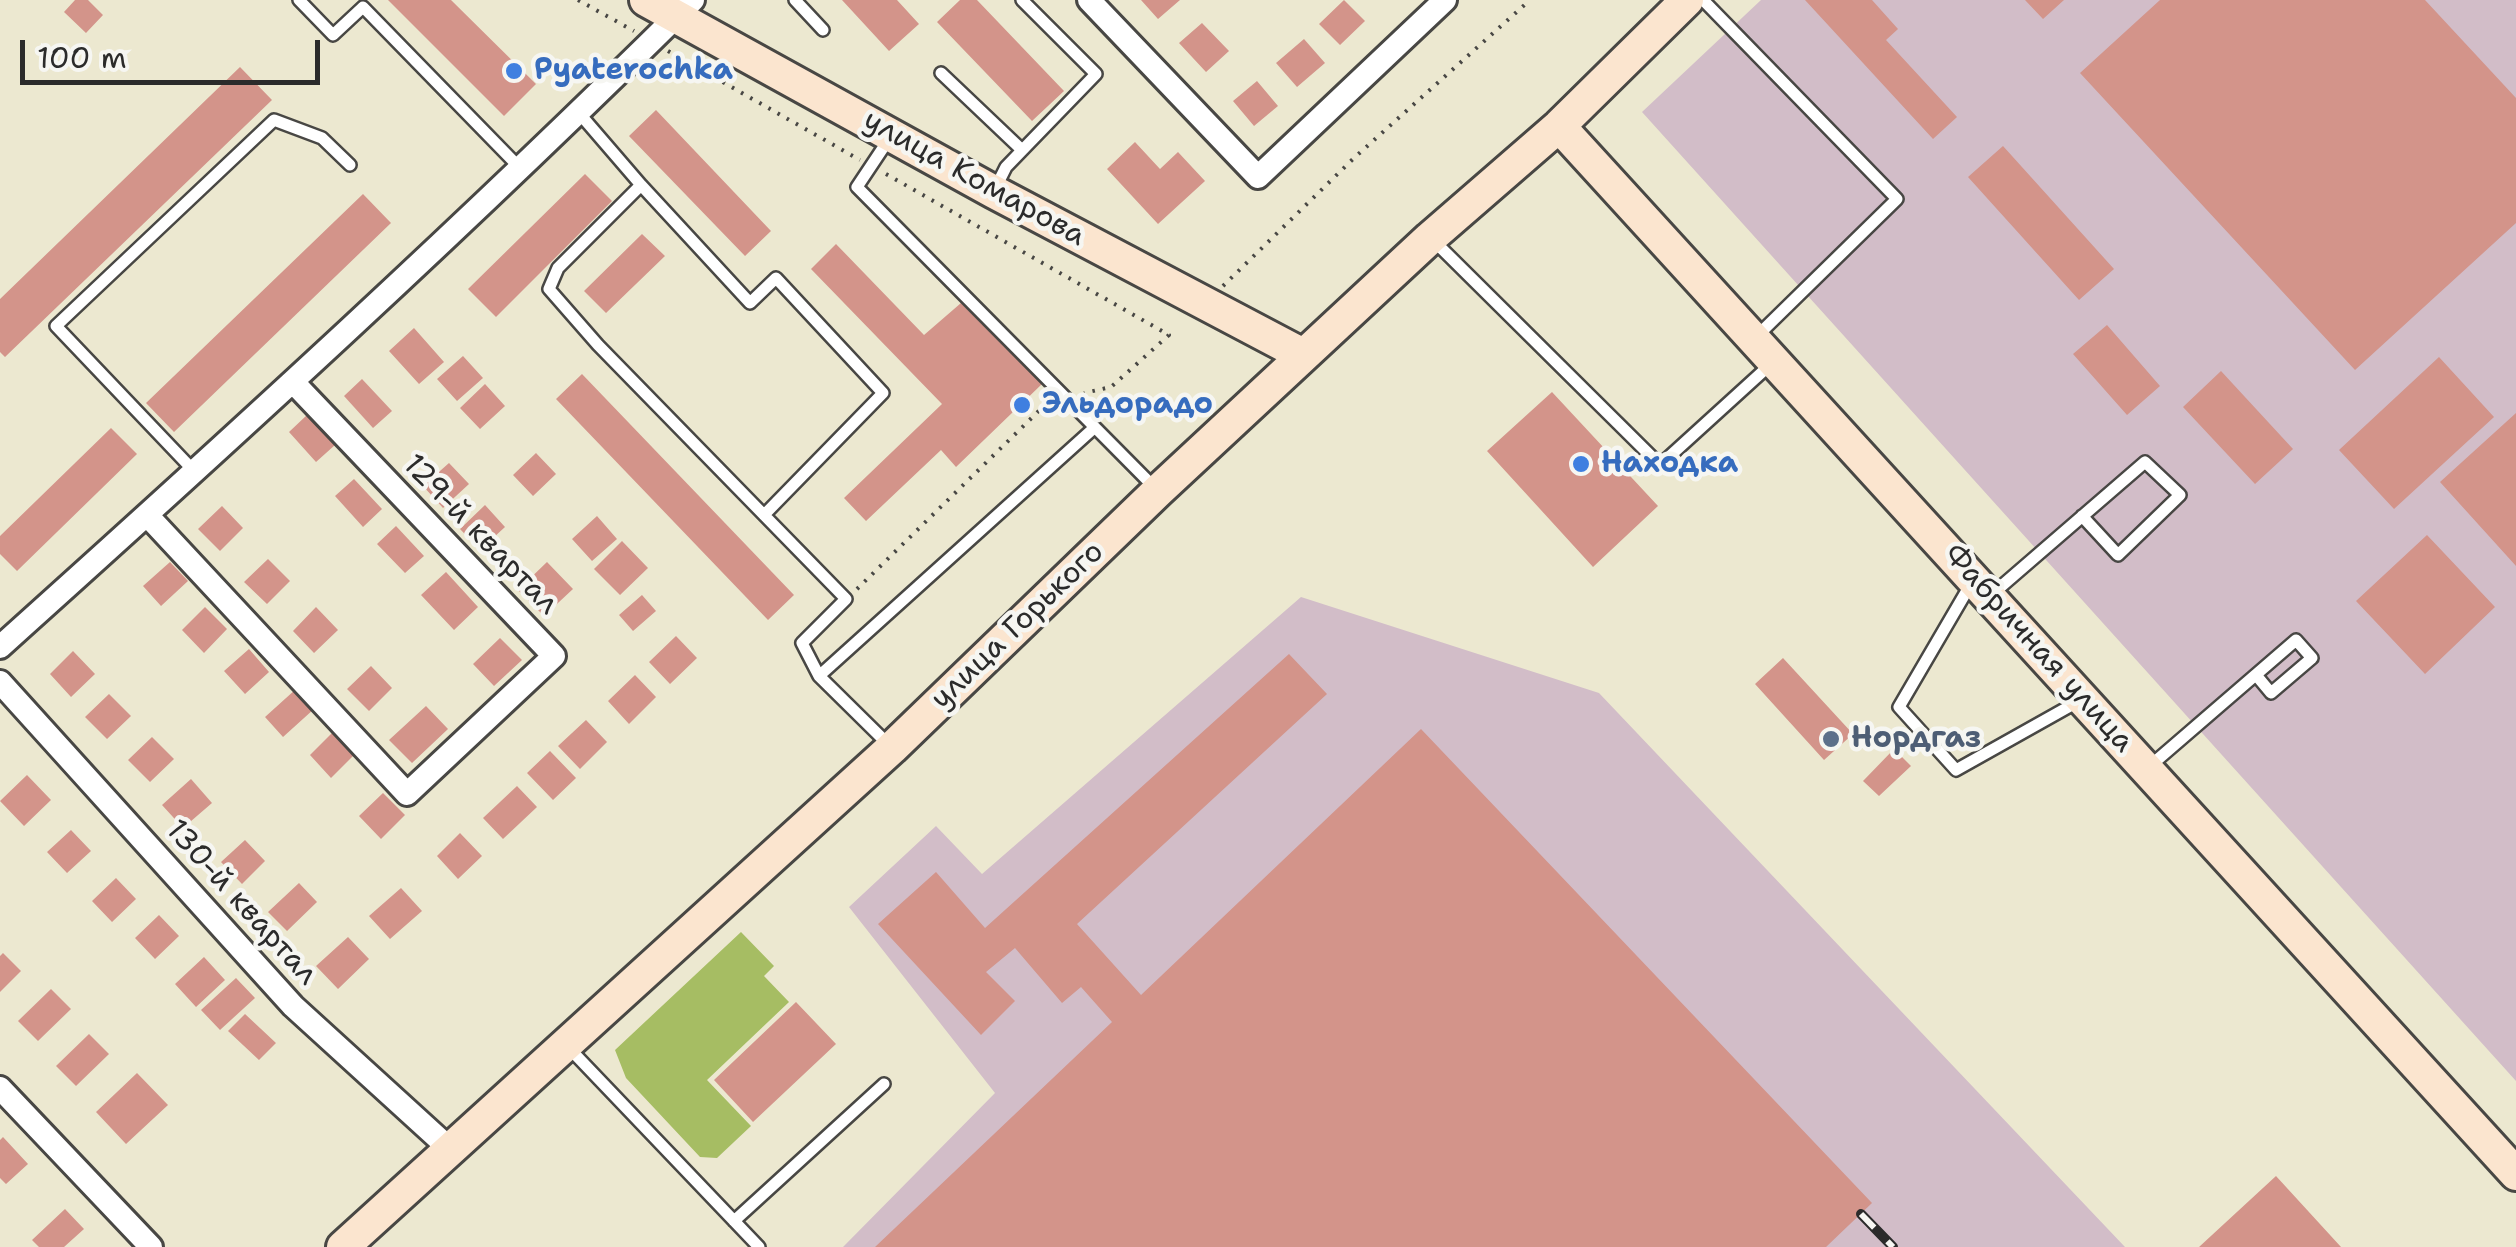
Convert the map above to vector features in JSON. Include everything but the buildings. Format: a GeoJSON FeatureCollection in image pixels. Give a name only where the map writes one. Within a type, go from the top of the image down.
{"type":"FeatureCollection","features":[{"type":"Feature","properties":{"kind":"main road","name":"улица Комарова"},"geometry":{"type":"LineString","coordinates":[[646,0],[684,8],[994,192],[1303,355]]}},
{"type":"Feature","properties":{"kind":"main road","name":"улица Горького"},"geometry":{"type":"LineString","coordinates":[[343,1247],[892,748],[1158,490],[1430,238],[1559,126],[1681,3]]}},
{"type":"Feature","properties":{"kind":"main road","name":"Фабричная улица"},"geometry":{"type":"LineString","coordinates":[[1559,126],[2516,1174]]}},
{"type":"Feature","properties":{"kind":"street"},"geometry":{"type":"LineString","coordinates":[[1090,0],[1258,177],[1445,0]]}},
{"type":"Feature","properties":{"kind":"street"},"geometry":{"type":"LineString","coordinates":[[0,647],[292,382],[684,8]]}},
{"type":"Feature","properties":{"kind":"street","name":"129-й квартал"},"geometry":{"type":"LineString","coordinates":[[147,514],[407,794],[554,656],[292,382]]}},
{"type":"Feature","properties":{"kind":"street","name":"130-й квартал"},"geometry":{"type":"LineString","coordinates":[[0,682],[293,1006],[451,1150]]}},
{"type":"Feature","properties":{"kind":"street"},"geometry":{"type":"LineString","coordinates":[[0,1088],[150,1247]]}},
{"type":"Feature","properties":{"kind":"lane"},"geometry":{"type":"LineString","coordinates":[[299,0],[333,35],[364,7],[520,168]]}},
{"type":"Feature","properties":{"kind":"lane"},"geometry":{"type":"LineString","coordinates":[[795,0],[823,30]]}},
{"type":"Feature","properties":{"kind":"lane"},"geometry":{"type":"LineString","coordinates":[[994,192],[1006,167],[1096,74],[1022,0]]}},
{"type":"Feature","properties":{"kind":"lane"},"geometry":{"type":"LineString","coordinates":[[1430,238],[1660,465],[1897,199],[1681,3]]}},
{"type":"Feature","properties":{"kind":"lane"},"geometry":{"type":"LineString","coordinates":[[941,73],[1022,150]]}},
{"type":"Feature","properties":{"kind":"lane"},"geometry":{"type":"LineString","coordinates":[[578,112],[750,303],[776,278],[883,393],[764,515]]}},
{"type":"Feature","properties":{"kind":"lane"},"geometry":{"type":"LineString","coordinates":[[194,472],[56,326],[274,120],[322,138],[350,165]]}},
{"type":"Feature","properties":{"kind":"lane"},"geometry":{"type":"LineString","coordinates":[[892,134],[857,186],[1158,490]]}},
{"type":"Feature","properties":{"kind":"lane"},"geometry":{"type":"LineString","coordinates":[[640,184],[558,268],[549,289],[598,345],[846,599],[802,643],[818,676],[892,748]]}},
{"type":"Feature","properties":{"kind":"lane"},"geometry":{"type":"LineString","coordinates":[[818,676],[1094,428]]}},
{"type":"Feature","properties":{"kind":"lane"},"geometry":{"type":"LineString","coordinates":[[2082,516],[2118,554],[2180,496],[2145,462],[2082,516],[1982,587],[1900,707],[1956,770],[2083,698]]}},
{"type":"Feature","properties":{"kind":"lane"},"geometry":{"type":"LineString","coordinates":[[2147,769],[2296,640],[2312,658],[2272,693],[2256,675]]}},
{"type":"Feature","properties":{"kind":"lane"},"geometry":{"type":"LineString","coordinates":[[566,1044],[759,1247]]}},
{"type":"Feature","properties":{"kind":"lane"},"geometry":{"type":"LineString","coordinates":[[734,1221],[884,1084]]}},
{"type":"Feature","properties":{"kind":"path"},"geometry":{"type":"LineString","coordinates":[[1221,288],[1354,158],[1530,0]]}},
{"type":"Feature","properties":{"kind":"path"},"geometry":{"type":"LineString","coordinates":[[846,599],[1048,401],[1111,387],[1168,336]]}},
{"type":"Feature","properties":{"kind":"shaded area"},"geometry":{"type":"Polygon","coordinates":[[[1761,0],[2516,0],[2516,1081],[1642,112],[1761,0]]]}},
{"type":"Feature","properties":{"kind":"shaded area"},"geometry":{"type":"Polygon","coordinates":[[[1301,597],[1599,693],[2125,1247],[843,1247],[995,1093],[849,907],[936,826],[982,874],[1301,597]]]}},
{"type":"Feature","properties":{"kind":"green space"},"geometry":{"type":"Polygon","coordinates":[[[741,932],[774,966],[764,976],[789,1002],[707,1080],[751,1126],[717,1158],[700,1157],[626,1078],[615,1050],[741,932]]]}},
{"type":"Feature","properties":{"kind":"railway"},"geometry":{"type":"LineString","coordinates":[[1861,1214],[1893,1247]]}},
{"type":"Feature","properties":{"kind":"place","name":"Pyaterochka"},"geometry":{"type":"Point","coordinates":[514,71]}},
{"type":"Feature","properties":{"kind":"place","name":"Эльдорадо"},"geometry":{"type":"Point","coordinates":[1022,405]}},
{"type":"Feature","properties":{"kind":"place","name":"Находка"},"geometry":{"type":"Point","coordinates":[1581,464]}},
{"type":"Feature","properties":{"kind":"place","name":"Нордгаз"},"geometry":{"type":"Point","coordinates":[1831,739]}}]}
